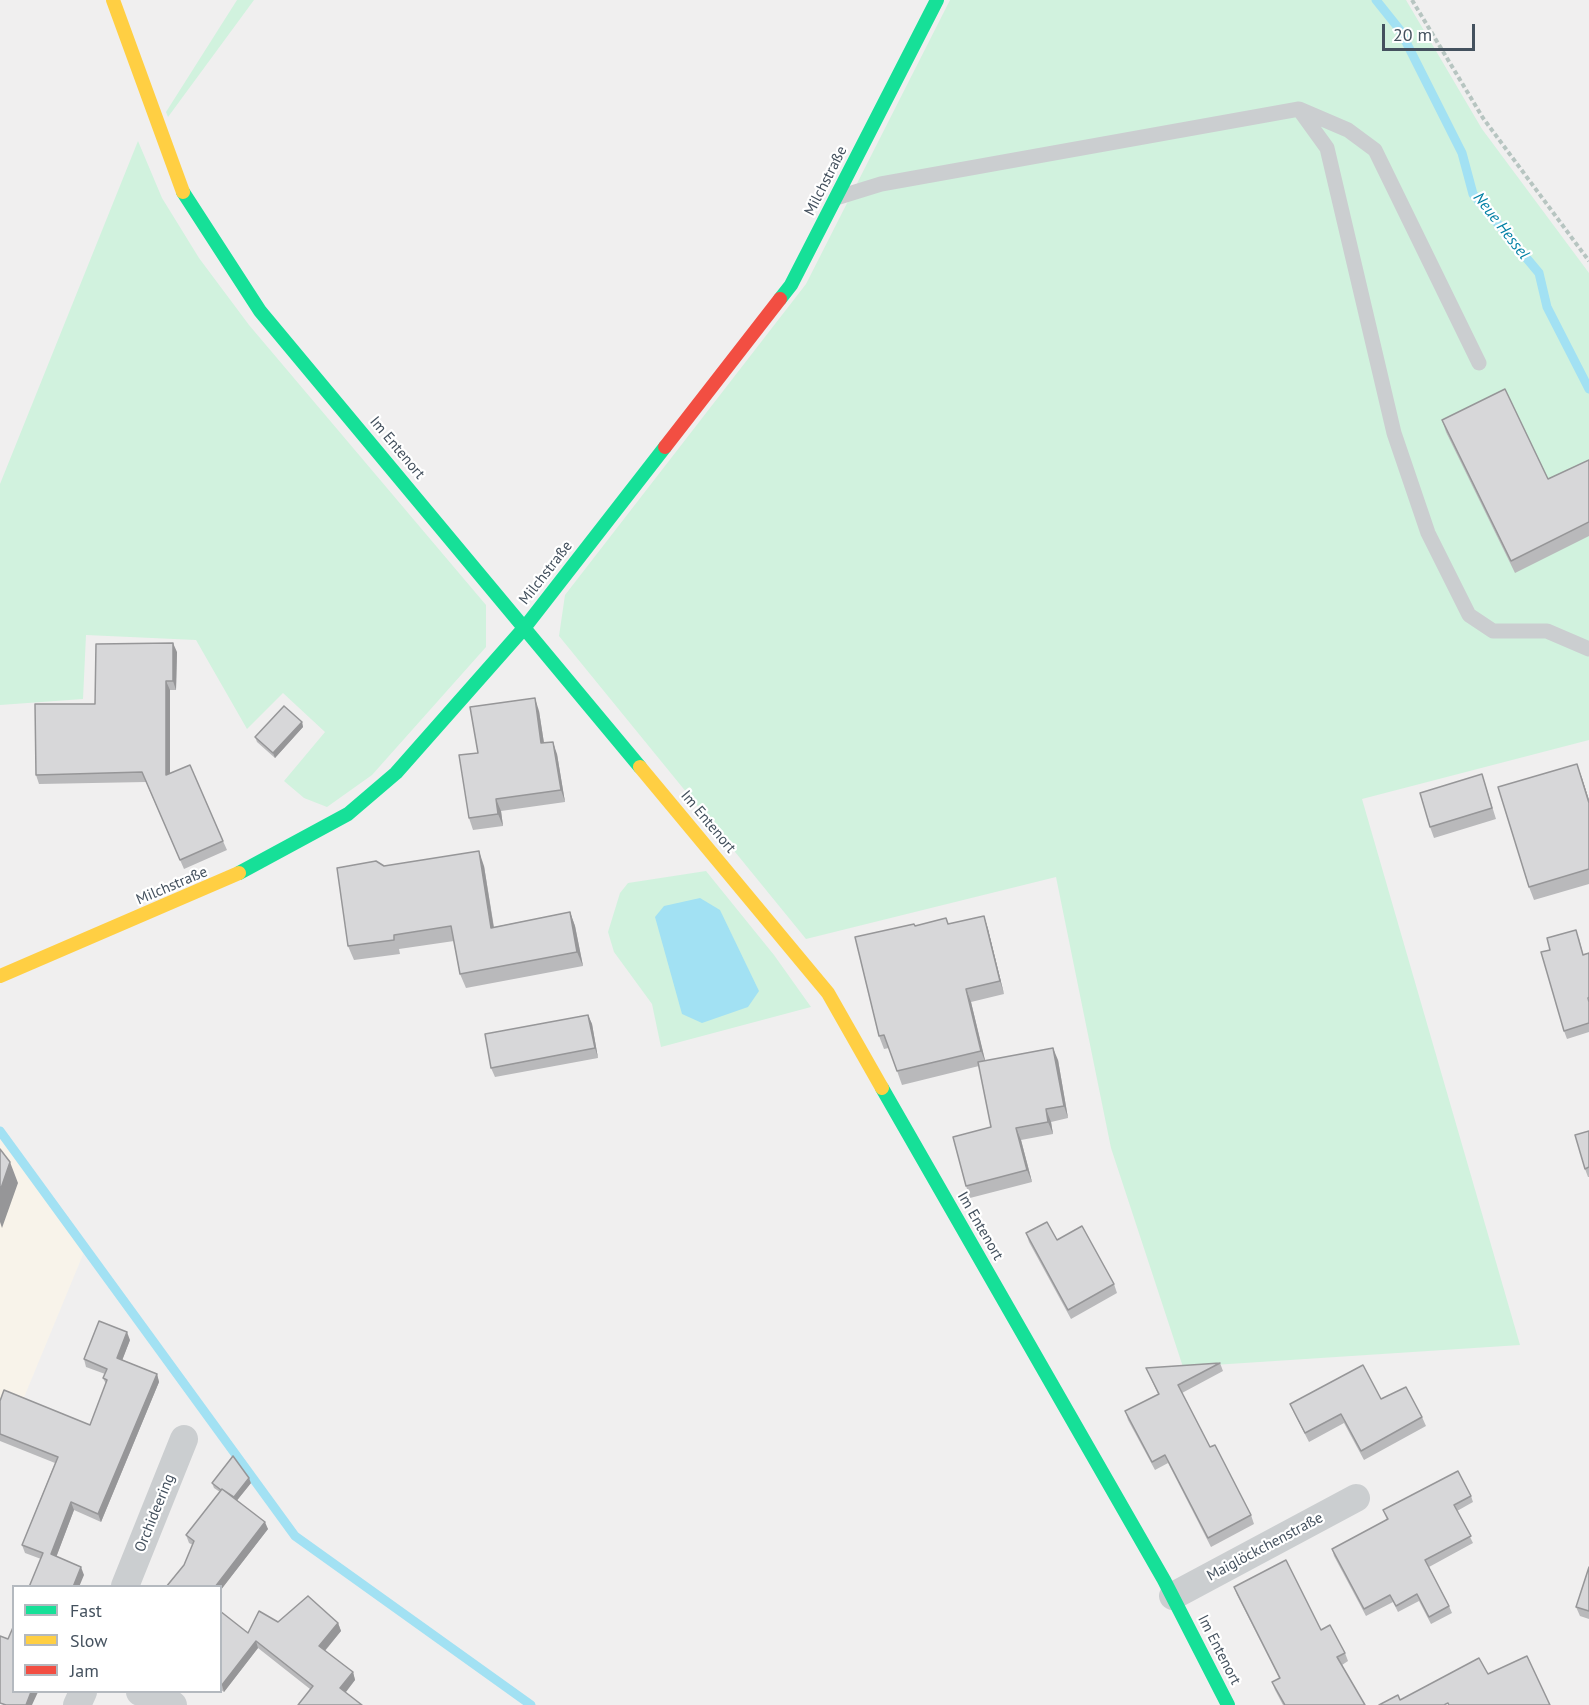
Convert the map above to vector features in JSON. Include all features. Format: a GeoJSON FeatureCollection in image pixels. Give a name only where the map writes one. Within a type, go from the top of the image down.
{"type":"FeatureCollection","features":[{"type":"Feature","properties":{"kind":"street","name":"Im Entenort"},"geometry":{"type":"LineString","coordinates":[[113,0],[178,184],[260,311],[828,993],[1173,1596],[1228,1705]]}},
{"type":"Feature","properties":{"kind":"street","name":"Milchstraße"},"geometry":{"type":"LineString","coordinates":[[0,976],[219,884],[348,814],[396,773],[525,627],[791,285],[937,0]]}},
{"type":"Feature","properties":{"kind":"street","name":"Orchideering"},"geometry":{"type":"LineString","coordinates":[[126,1585],[184,1439]]}},
{"type":"Feature","properties":{"kind":"street","name":"Maiglöckchenstraße"},"geometry":{"type":"LineString","coordinates":[[1173,1596],[1356,1498]]}},
{"type":"Feature","properties":{"kind":"street"},"geometry":{"type":"LineString","coordinates":[[143,1693],[173,1705]]}},
{"type":"Feature","properties":{"kind":"lane"},"geometry":{"type":"LineString","coordinates":[[1299,109],[1327,148],[1394,433],[1428,533],[1468,615],[1493,631],[1547,631],[1585,645],[1589,649]]}},
{"type":"Feature","properties":{"kind":"lane"},"geometry":{"type":"LineString","coordinates":[[837,198],[881,184],[1299,109],[1348,130],[1375,150],[1479,363]]}},
{"type":"Feature","properties":{"kind":"path"},"geometry":{"type":"LineString","coordinates":[[1412,0],[1483,118],[1589,261]]}},
{"type":"Feature","properties":{"kind":"shaded area"},"geometry":{"type":"Polygon","coordinates":[[[0,1137],[84,1252],[13,1424],[0,1419],[0,1137]]]}},
{"type":"Feature","properties":{"kind":"green space"},"geometry":{"type":"Polygon","coordinates":[[[237,0],[254,0],[168,117],[166,112],[237,0]]]}},
{"type":"Feature","properties":{"kind":"green space"},"geometry":{"type":"Polygon","coordinates":[[[950,0],[1406,0],[1482,129],[1589,273],[1589,740],[1362,799],[1520,1345],[1183,1367],[1111,1148],[1056,877],[806,939],[559,636],[565,595],[806,284],[950,0]]]}},
{"type":"Feature","properties":{"kind":"green space"},"geometry":{"type":"Polygon","coordinates":[[[138,141],[162,198],[199,258],[249,325],[486,605],[486,647],[372,775],[327,807],[304,798],[284,781],[325,732],[283,693],[247,729],[196,640],[86,635],[83,699],[0,705],[0,484],[138,141]]]}},
{"type":"Feature","properties":{"kind":"green space"},"geometry":{"type":"Polygon","coordinates":[[[706,871],[774,955],[811,1007],[661,1047],[652,1004],[614,952],[608,932],[620,893],[628,883],[706,871]]]}},
{"type":"Feature","properties":{"kind":"water"},"geometry":{"type":"Polygon","coordinates":[[[700,898],[720,910],[759,991],[748,1007],[702,1023],[682,1014],[655,917],[664,906],[700,898]]]}},
{"type":"Feature","properties":{"kind":"building"},"geometry":{"type":"Polygon","coordinates":[[[1505,389],[1548,479],[1589,460],[1589,522],[1511,561],[1442,420],[1505,389]]]}},
{"type":"Feature","properties":{"kind":"building"},"geometry":{"type":"Polygon","coordinates":[[[173,643],[173,681],[166,681],[166,775],[190,765],[223,841],[180,860],[142,772],[36,775],[35,704],[95,704],[96,644],[173,643]]]}},
{"type":"Feature","properties":{"kind":"building"},"geometry":{"type":"Polygon","coordinates":[[[535,698],[541,743],[553,742],[561,790],[496,799],[498,814],[469,818],[459,755],[478,753],[470,707],[535,698]]]}},
{"type":"Feature","properties":{"kind":"building"},"geometry":{"type":"Polygon","coordinates":[[[284,706],[302,722],[273,753],[255,737],[284,706]]]}},
{"type":"Feature","properties":{"kind":"building"},"geometry":{"type":"Polygon","coordinates":[[[1577,764],[1589,803],[1589,869],[1529,887],[1498,787],[1577,764]]]}},
{"type":"Feature","properties":{"kind":"building"},"geometry":{"type":"Polygon","coordinates":[[[1482,774],[1492,808],[1430,827],[1420,793],[1482,774]]]}},
{"type":"Feature","properties":{"kind":"building"},"geometry":{"type":"Polygon","coordinates":[[[479,851],[491,928],[570,912],[577,952],[460,974],[451,926],[394,935],[394,940],[348,946],[337,868],[376,861],[384,866],[479,851]]]}},
{"type":"Feature","properties":{"kind":"building"},"geometry":{"type":"Polygon","coordinates":[[[984,916],[1000,981],[966,989],[981,1051],[897,1071],[884,1035],[879,1036],[855,937],[946,918],[948,924],[984,916]]]}},
{"type":"Feature","properties":{"kind":"building"},"geometry":{"type":"Polygon","coordinates":[[[1576,930],[1583,955],[1589,953],[1589,1023],[1564,1031],[1541,952],[1550,950],[1547,938],[1576,930]]]}},
{"type":"Feature","properties":{"kind":"building"},"geometry":{"type":"Polygon","coordinates":[[[588,1015],[595,1048],[491,1068],[485,1034],[588,1015]]]}},
{"type":"Feature","properties":{"kind":"building"},"geometry":{"type":"Polygon","coordinates":[[[1053,1048],[1064,1106],[1046,1109],[1048,1122],[1016,1128],[1027,1170],[966,1186],[953,1137],[991,1127],[978,1062],[1053,1048]]]}},
{"type":"Feature","properties":{"kind":"building"},"geometry":{"type":"Polygon","coordinates":[[[1589,1131],[1589,1167],[1585,1169],[1575,1135],[1589,1131]]]}},
{"type":"Feature","properties":{"kind":"building"},"geometry":{"type":"Polygon","coordinates":[[[0,1149],[10,1162],[0,1191],[0,1149]]]}},
{"type":"Feature","properties":{"kind":"building"},"geometry":{"type":"Polygon","coordinates":[[[1047,1222],[1057,1240],[1082,1226],[1114,1284],[1068,1310],[1026,1233],[1047,1222]]]}},
{"type":"Feature","properties":{"kind":"building"},"geometry":{"type":"Polygon","coordinates":[[[99,1321],[127,1332],[117,1358],[157,1374],[98,1514],[71,1502],[51,1554],[81,1567],[74,1585],[30,1585],[43,1553],[22,1545],[58,1457],[0,1434],[0,1401],[4,1390],[90,1425],[107,1380],[103,1378],[107,1369],[84,1359],[99,1321]]]}},
{"type":"Feature","properties":{"kind":"building"},"geometry":{"type":"Polygon","coordinates":[[[1220,1363],[1178,1385],[1210,1447],[1215,1445],[1251,1515],[1208,1538],[1165,1455],[1152,1462],[1125,1411],[1159,1394],[1146,1368],[1220,1363]]]}},
{"type":"Feature","properties":{"kind":"building"},"geometry":{"type":"Polygon","coordinates":[[[1363,1365],[1381,1399],[1406,1387],[1422,1417],[1361,1451],[1341,1414],[1305,1433],[1290,1404],[1363,1365]]]}},
{"type":"Feature","properties":{"kind":"building"},"geometry":{"type":"Polygon","coordinates":[[[233,1456],[249,1478],[234,1497],[212,1483],[233,1456]]]}},
{"type":"Feature","properties":{"kind":"building"},"geometry":{"type":"Polygon","coordinates":[[[1458,1471],[1471,1496],[1454,1505],[1471,1536],[1425,1560],[1449,1606],[1429,1617],[1417,1594],[1396,1606],[1390,1595],[1364,1609],[1332,1549],[1388,1519],[1383,1510],[1458,1471]]]}},
{"type":"Feature","properties":{"kind":"building"},"geometry":{"type":"Polygon","coordinates":[[[222,1489],[265,1522],[217,1585],[168,1585],[184,1565],[194,1541],[186,1535],[222,1489]]]}},
{"type":"Feature","properties":{"kind":"building"},"geometry":{"type":"Polygon","coordinates":[[[1286,1560],[1321,1630],[1330,1625],[1345,1653],[1337,1657],[1365,1705],[1285,1705],[1272,1682],[1280,1678],[1234,1587],[1286,1560]]]}},
{"type":"Feature","properties":{"kind":"building"},"geometry":{"type":"Polygon","coordinates":[[[1589,1567],[1589,1611],[1576,1607],[1589,1567]]]}},
{"type":"Feature","properties":{"kind":"building"},"geometry":{"type":"Polygon","coordinates":[[[308,1596],[338,1623],[319,1646],[353,1672],[340,1688],[362,1705],[298,1705],[313,1686],[256,1641],[222,1685],[222,1613],[248,1633],[259,1611],[278,1622],[308,1596]]]}},
{"type":"Feature","properties":{"kind":"building"},"geometry":{"type":"Polygon","coordinates":[[[12,1630],[12,1693],[31,1693],[26,1705],[0,1703],[0,1636],[8,1639],[12,1630]]]}},
{"type":"Feature","properties":{"kind":"building"},"geometry":{"type":"Polygon","coordinates":[[[1527,1656],[1550,1705],[1449,1705],[1448,1703],[1444,1705],[1379,1705],[1398,1695],[1400,1700],[1479,1658],[1488,1674],[1527,1656]]]}},
{"type":"Feature","properties":{"kind":"waterway","name":"Neue Hessel"},"geometry":{"type":"LineString","coordinates":[[1376,0],[1400,30],[1462,153],[1473,194],[1539,273],[1547,307],[1589,389]]}},
{"type":"Feature","properties":{"kind":"waterway"},"geometry":{"type":"LineString","coordinates":[[0,1131],[295,1536],[531,1705]]}},
{"type":"Feature","properties":{"kind":"traffic: fast"},"geometry":{"type":"LineString","coordinates":[[780,299],[791,285],[937,0]]}},
{"type":"Feature","properties":{"kind":"traffic: fast"},"geometry":{"type":"LineString","coordinates":[[183,192],[260,311],[640,767]]}},
{"type":"Feature","properties":{"kind":"traffic: fast"},"geometry":{"type":"LineString","coordinates":[[239,873],[348,814],[396,773],[525,627],[665,447]]}},
{"type":"Feature","properties":{"kind":"traffic: fast"},"geometry":{"type":"LineString","coordinates":[[882,1088],[1164,1580],[1228,1705]]}},
{"type":"Feature","properties":{"kind":"traffic: slow"},"geometry":{"type":"LineString","coordinates":[[113,0],[183,192]]}},
{"type":"Feature","properties":{"kind":"traffic: slow"},"geometry":{"type":"LineString","coordinates":[[640,767],[828,993],[882,1088]]}},
{"type":"Feature","properties":{"kind":"traffic: slow"},"geometry":{"type":"LineString","coordinates":[[0,976],[239,873]]}},
{"type":"Feature","properties":{"kind":"traffic: jam"},"geometry":{"type":"LineString","coordinates":[[665,447],[780,299]]}}]}
